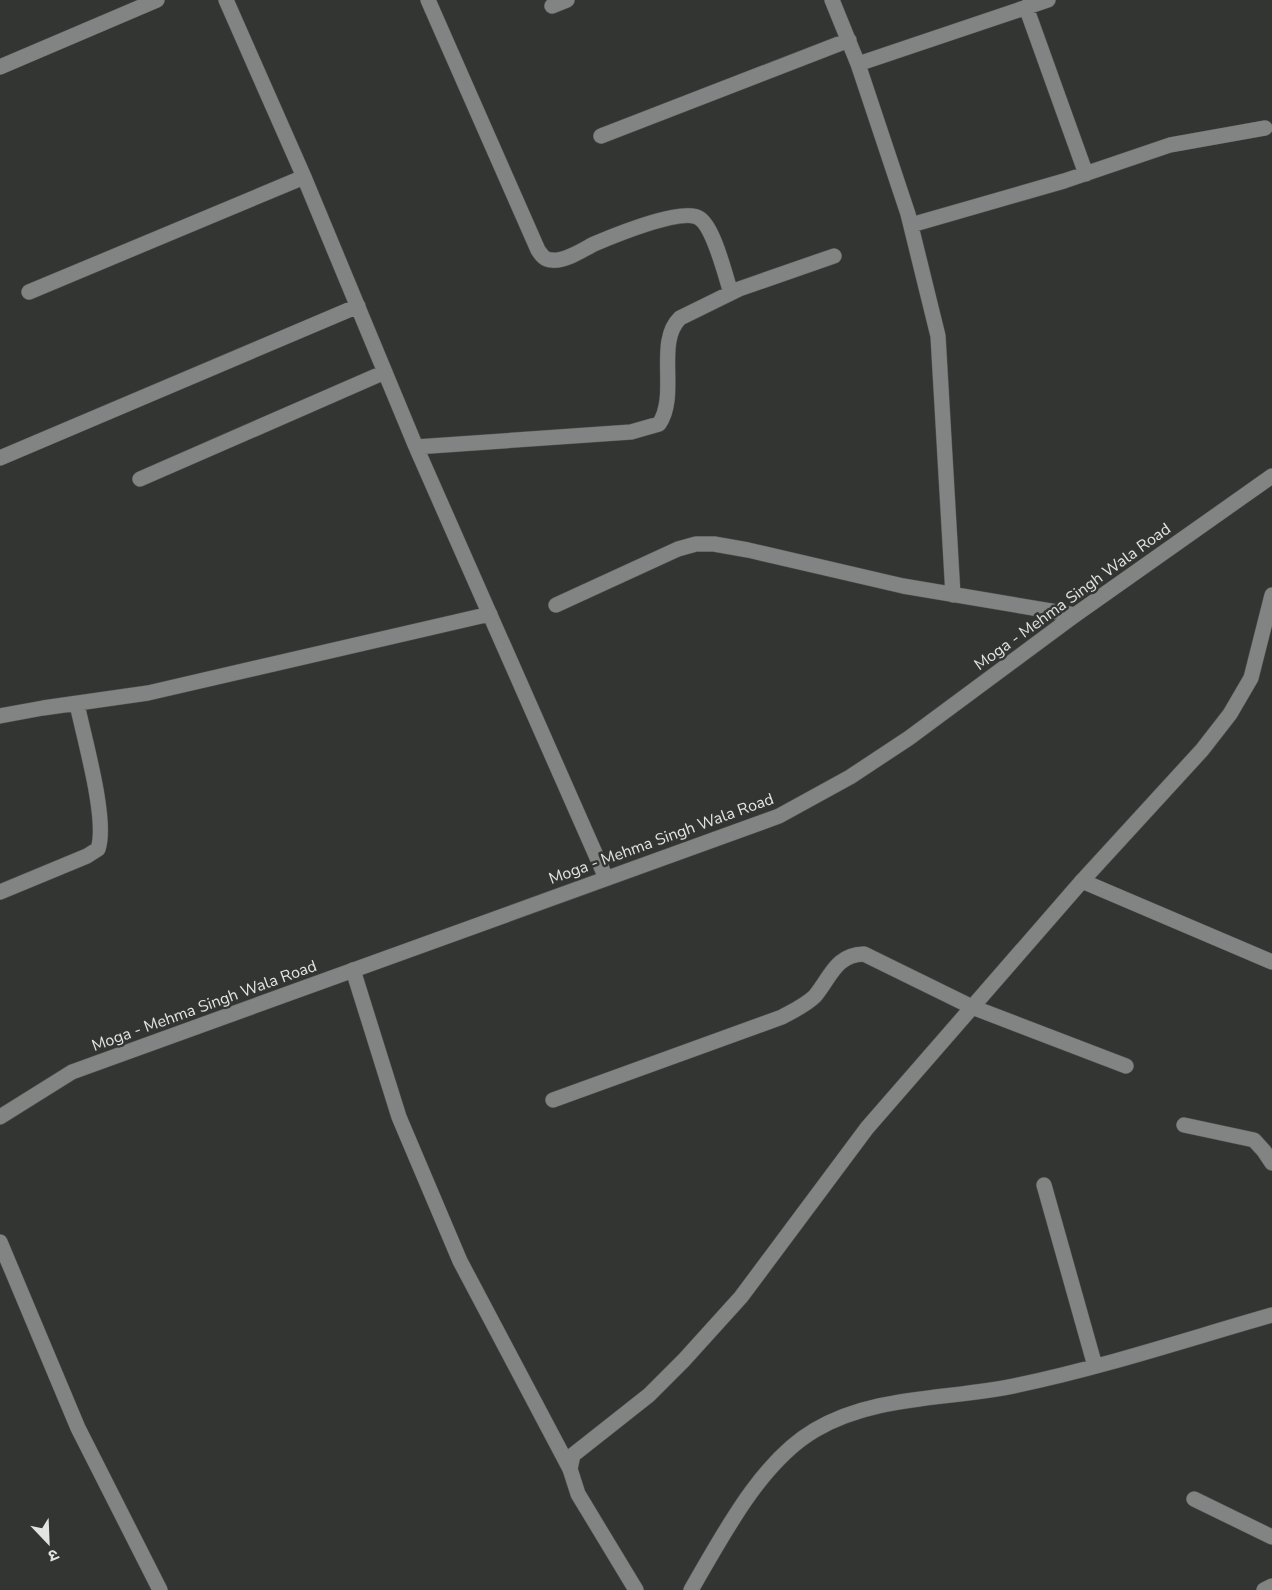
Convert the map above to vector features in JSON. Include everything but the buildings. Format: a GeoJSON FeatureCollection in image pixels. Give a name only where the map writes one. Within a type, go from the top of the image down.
{"type":"FeatureCollection","features":[{"type":"Feature","properties":{"kind":"street"},"geometry":{"type":"LineString","coordinates":[[0,67],[157,0]]}},
{"type":"Feature","properties":{"kind":"street"},"geometry":{"type":"LineString","coordinates":[[226,0],[304,177],[416,447],[606,878]]}},
{"type":"Feature","properties":{"kind":"street"},"geometry":{"type":"LineString","coordinates":[[428,0],[528,229],[545,259],[554,261],[565,258],[616,234],[671,217],[687,215],[698,217],[705,223],[710,234],[731,293]]}},
{"type":"Feature","properties":{"kind":"street"},"geometry":{"type":"LineString","coordinates":[[552,6],[567,0]]}},
{"type":"Feature","properties":{"kind":"street"},"geometry":{"type":"LineString","coordinates":[[832,0],[858,64],[911,225],[938,336],[953,595]]}},
{"type":"Feature","properties":{"kind":"street"},"geometry":{"type":"LineString","coordinates":[[858,64],[1048,0]]}},
{"type":"Feature","properties":{"kind":"street"},"geometry":{"type":"LineString","coordinates":[[1026,7],[1086,174]]}},
{"type":"Feature","properties":{"kind":"street"},"geometry":{"type":"LineString","coordinates":[[601,135],[849,40]]}},
{"type":"Feature","properties":{"kind":"street"},"geometry":{"type":"LineString","coordinates":[[911,225],[1086,174],[1170,145],[1265,128]]}},
{"type":"Feature","properties":{"kind":"street"},"geometry":{"type":"LineString","coordinates":[[30,292],[304,177]]}},
{"type":"Feature","properties":{"kind":"street"},"geometry":{"type":"LineString","coordinates":[[416,447],[631,432],[660,424],[665,417],[667,404],[670,337],[673,325],[680,318],[731,293],[834,256]]}},
{"type":"Feature","properties":{"kind":"street"},"geometry":{"type":"LineString","coordinates":[[0,458],[358,306]]}},
{"type":"Feature","properties":{"kind":"street"},"geometry":{"type":"LineString","coordinates":[[140,480],[385,372]]}},
{"type":"Feature","properties":{"kind":"street","name":"Moga - Mehma Singh Wala Road"},"geometry":{"type":"LineString","coordinates":[[0,1117],[72,1072],[779,816],[850,777],[909,738],[1075,615],[1272,476]]}},
{"type":"Feature","properties":{"kind":"street"},"geometry":{"type":"LineString","coordinates":[[556,605],[678,549],[696,544],[714,544],[903,586],[1075,615]]}},
{"type":"Feature","properties":{"kind":"street"},"geometry":{"type":"LineString","coordinates":[[570,1469],[573,1455],[649,1395],[741,1297],[867,1128],[1082,881],[1202,750],[1230,714],[1251,678],[1272,595]]}},
{"type":"Feature","properties":{"kind":"street"},"geometry":{"type":"LineString","coordinates":[[0,716],[148,693],[490,614]]}},
{"type":"Feature","properties":{"kind":"street"},"geometry":{"type":"LineString","coordinates":[[0,892],[87,856],[98,849],[102,838],[100,817],[76,704]]}},
{"type":"Feature","properties":{"kind":"street"},"geometry":{"type":"LineString","coordinates":[[1082,881],[1272,962]]}},
{"type":"Feature","properties":{"kind":"street"},"geometry":{"type":"LineString","coordinates":[[554,1100],[782,1017],[815,995],[840,962],[852,954],[864,954],[972,1007],[1126,1066]]}},
{"type":"Feature","properties":{"kind":"street"},"geometry":{"type":"LineString","coordinates":[[353,970],[399,1117],[460,1261],[570,1469],[578,1494],[636,1590]]}},
{"type":"Feature","properties":{"kind":"street"},"geometry":{"type":"LineString","coordinates":[[1184,1125],[1254,1140],[1272,1162]]}},
{"type":"Feature","properties":{"kind":"street"},"geometry":{"type":"LineString","coordinates":[[1044,1185],[1095,1366]]}},
{"type":"Feature","properties":{"kind":"street"},"geometry":{"type":"LineString","coordinates":[[0,1242],[78,1428],[160,1590]]}},
{"type":"Feature","properties":{"kind":"street"},"geometry":{"type":"LineString","coordinates":[[691,1590],[741,1505],[778,1459],[814,1430],[848,1414],[879,1405],[1016,1386],[1095,1366],[1272,1315]]}},
{"type":"Feature","properties":{"kind":"street"},"geometry":{"type":"LineString","coordinates":[[1194,1499],[1272,1537]]}},
{"type":"Feature","properties":{"kind":"street"},"geometry":{"type":"LineString","coordinates":[[1264,1590],[1272,1586]]}}]}
